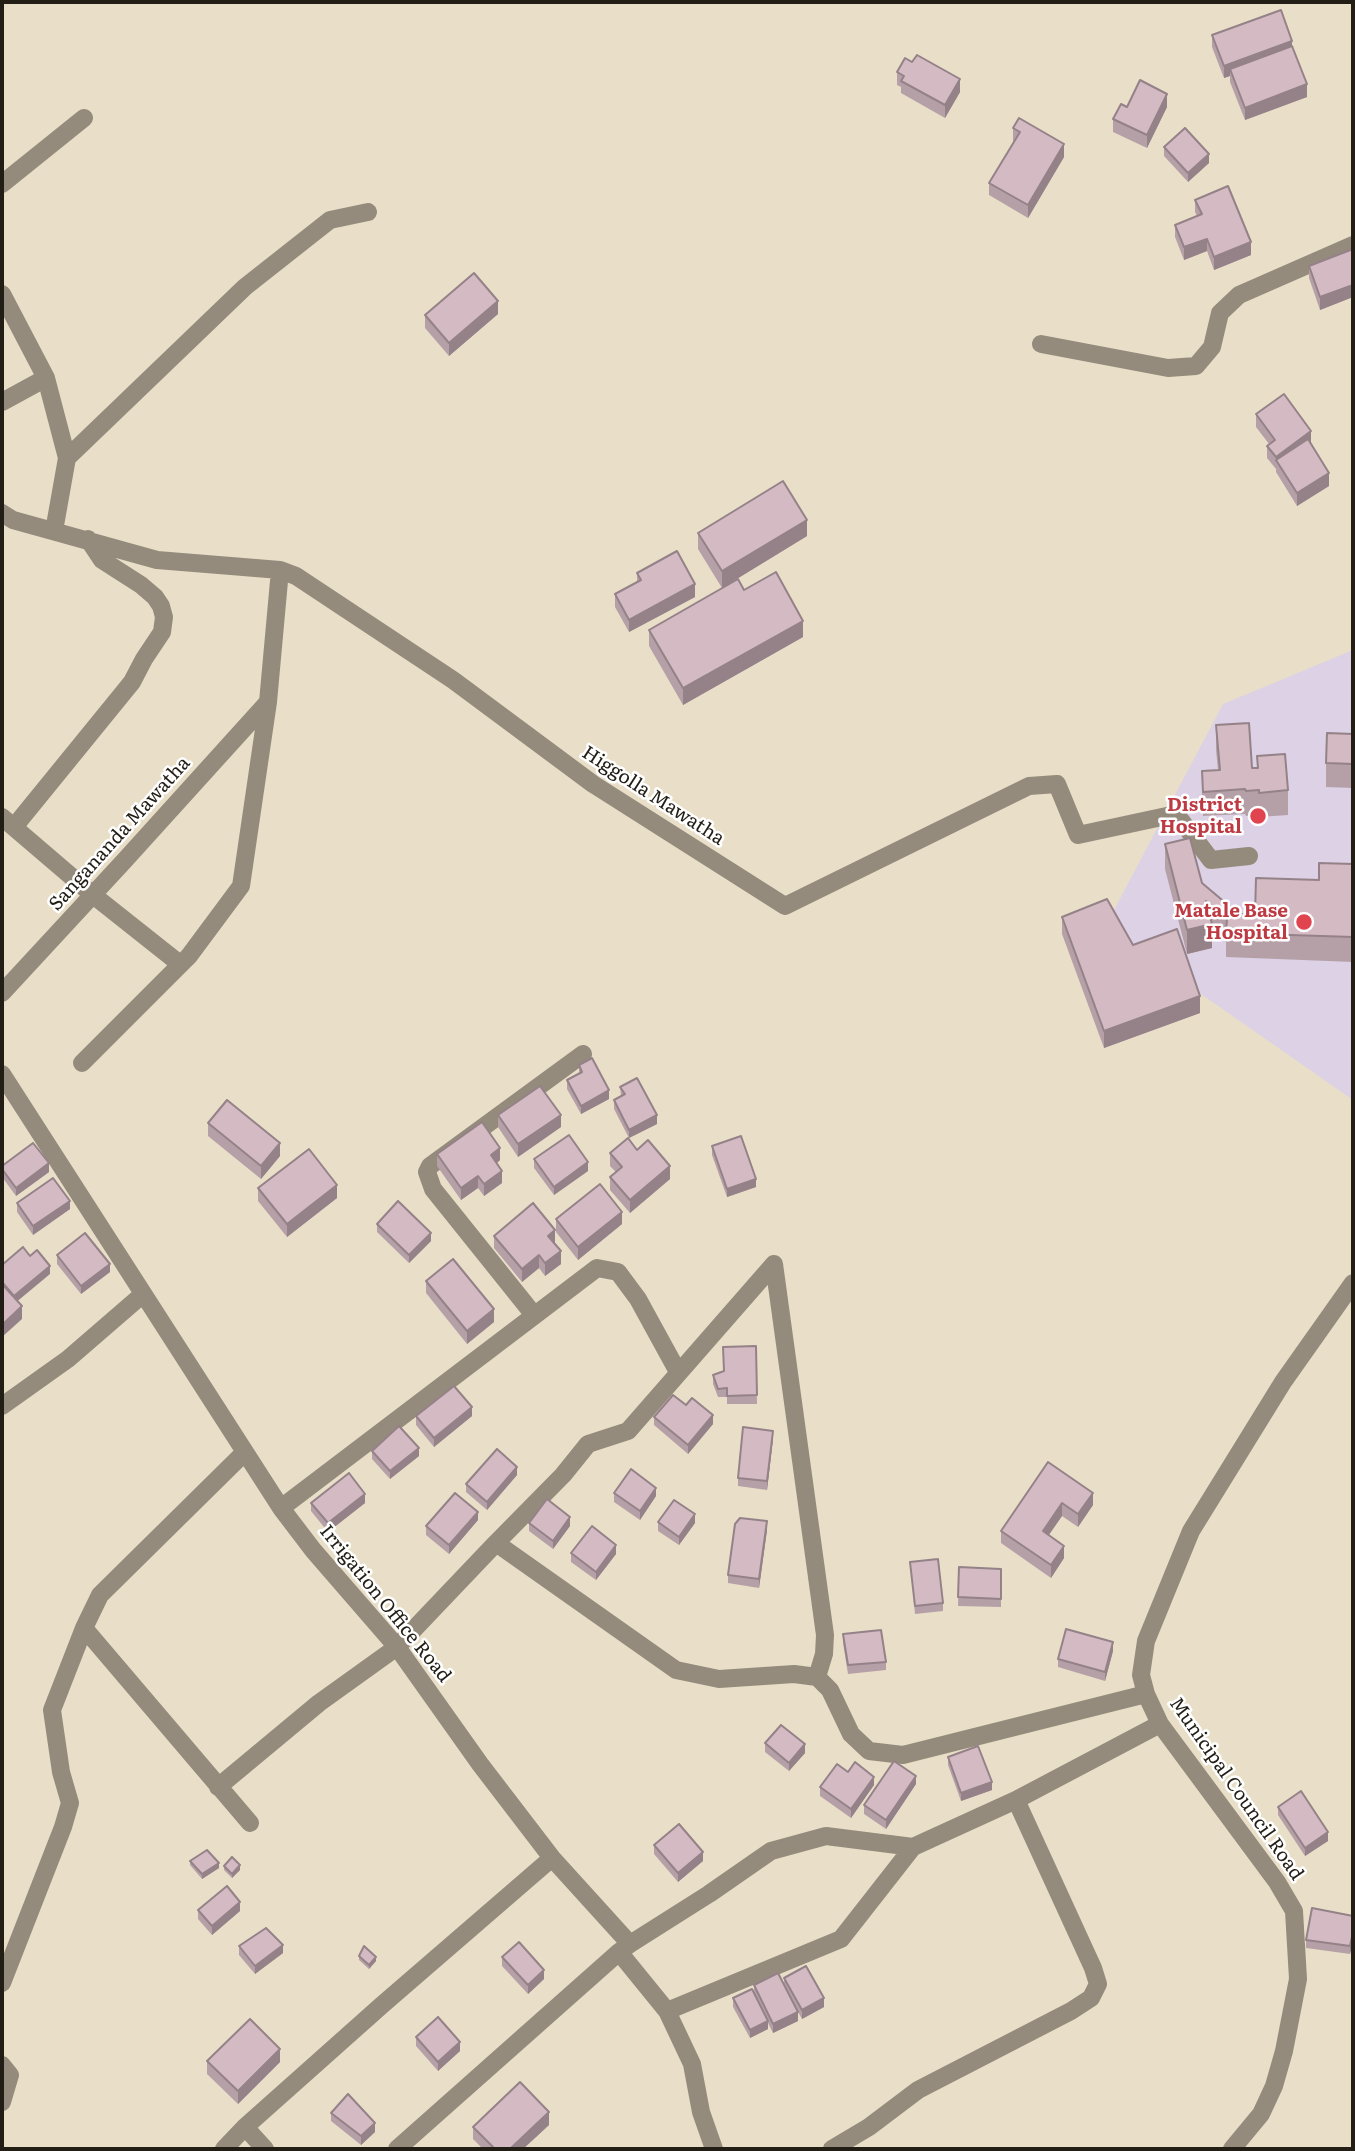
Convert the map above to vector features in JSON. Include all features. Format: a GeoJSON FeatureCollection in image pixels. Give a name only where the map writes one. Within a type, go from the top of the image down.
{"type":"FeatureCollection","features":[{"type":"Feature","properties":{"kind":"street"},"geometry":{"type":"LineString","coordinates":[[2,184],[84,118]]}},
{"type":"Feature","properties":{"kind":"street"},"geometry":{"type":"LineString","coordinates":[[67,457],[245,287],[330,220],[368,212]]}},
{"type":"Feature","properties":{"kind":"street"},"geometry":{"type":"LineString","coordinates":[[1041,344],[1168,368],[1196,366],[1212,347],[1220,313],[1239,295],[1353,245]]}},
{"type":"Feature","properties":{"kind":"street"},"geometry":{"type":"LineString","coordinates":[[2,294],[46,377],[67,457],[54,531]]}},
{"type":"Feature","properties":{"kind":"street"},"geometry":{"type":"LineString","coordinates":[[2,402],[46,377]]}},
{"type":"Feature","properties":{"kind":"street","name":"Higgolla Mawatha"},"geometry":{"type":"LineString","coordinates":[[2,513],[13,520],[157,560],[280,570],[296,576],[442,673],[593,784],[785,906],[1029,786],[1057,784],[1078,835],[1176,814],[1211,860],[1249,856]]}},
{"type":"Feature","properties":{"kind":"street"},"geometry":{"type":"LineString","coordinates":[[88,539],[102,560],[155,597],[164,617],[162,632],[132,682],[8,822],[93,895],[180,964]]}},
{"type":"Feature","properties":{"kind":"street"},"geometry":{"type":"LineString","coordinates":[[82,1063],[180,964],[241,886],[268,702],[280,570]]}},
{"type":"Feature","properties":{"kind":"street","name":"Sangananda Mawatha"},"geometry":{"type":"LineString","coordinates":[[2,993],[268,702]]}},
{"type":"Feature","properties":{"kind":"street"},"geometry":{"type":"LineString","coordinates":[[534,1315],[433,1189],[427,1172],[430,1166],[583,1054]]}},
{"type":"Feature","properties":{"kind":"street","name":"Irrigation Office Road"},"geometry":{"type":"LineString","coordinates":[[2,1074],[281,1508],[313,1550],[397,1647],[480,1764],[624,1948],[667,2011],[692,2064],[701,2112],[714,2149]]}},
{"type":"Feature","properties":{"kind":"street"},"geometry":{"type":"LineString","coordinates":[[218,1787],[319,1703],[397,1647],[563,1475],[588,1444],[628,1431],[774,1264],[825,1636],[824,1654],[817,1677]]}},
{"type":"Feature","properties":{"kind":"street"},"geometry":{"type":"LineString","coordinates":[[281,1508],[597,1268],[618,1272],[638,1299],[678,1372]]}},
{"type":"Feature","properties":{"kind":"street","name":"Municipal Council Road"},"geometry":{"type":"LineString","coordinates":[[1232,2149],[1261,2114],[1274,2086],[1284,2051],[1298,1979],[1294,1911],[1277,1882],[1160,1724],[1146,1694],[1141,1675],[1146,1642],[1191,1531],[1283,1382],[1353,1283]]}},
{"type":"Feature","properties":{"kind":"street"},"geometry":{"type":"LineString","coordinates":[[4,1401],[68,1359],[142,1295]]}},
{"type":"Feature","properties":{"kind":"street"},"geometry":{"type":"LineString","coordinates":[[2,1983],[64,1827],[70,1803],[61,1772],[52,1710],[84,1628],[100,1595],[245,1452]]}},
{"type":"Feature","properties":{"kind":"street"},"geometry":{"type":"LineString","coordinates":[[496,1543],[676,1670],[719,1679],[794,1674],[817,1677],[830,1690],[851,1734],[869,1751],[903,1755],[1146,1694]]}},
{"type":"Feature","properties":{"kind":"street"},"geometry":{"type":"LineString","coordinates":[[84,1628],[250,1823]]}},
{"type":"Feature","properties":{"kind":"street"},"geometry":{"type":"LineString","coordinates":[[667,2011],[841,1939],[913,1847],[1016,1800],[1160,1724]]}},
{"type":"Feature","properties":{"kind":"street"},"geometry":{"type":"LineString","coordinates":[[832,2149],[869,2127],[918,2090],[1091,1998],[1098,1984],[1093,1968],[1016,1800]]}},
{"type":"Feature","properties":{"kind":"street"},"geometry":{"type":"LineString","coordinates":[[397,2149],[624,1948],[771,1852],[826,1836],[913,1847]]}},
{"type":"Feature","properties":{"kind":"street"},"geometry":{"type":"LineString","coordinates":[[224,2149],[245,2127],[382,2005],[552,1858]]}},
{"type":"Feature","properties":{"kind":"street"},"geometry":{"type":"LineString","coordinates":[[2,2064],[10,2075],[2,2102]]}},
{"type":"Feature","properties":{"kind":"street"},"geometry":{"type":"LineString","coordinates":[[245,2127],[265,2149]]}},
{"type":"Feature","properties":{"kind":"shaded area","name":"District Hospital"},"geometry":{"type":"Polygon","coordinates":[[[1353,650],[1353,1100],[1105,927],[1223,704],[1353,650]]]}},
{"type":"Feature","properties":{"kind":"building"},"geometry":{"type":"Polygon","coordinates":[[[1281,10],[1292,41],[1224,66],[1212,35],[1281,10]]]}},
{"type":"Feature","properties":{"kind":"building"},"geometry":{"type":"Polygon","coordinates":[[[1292,46],[1307,84],[1245,108],[1230,69],[1292,46]]]}},
{"type":"Feature","properties":{"kind":"building"},"geometry":{"type":"Polygon","coordinates":[[[917,55],[960,79],[945,105],[901,81],[904,76],[897,72],[905,58],[912,62],[917,55]]]}},
{"type":"Feature","properties":{"kind":"building"},"geometry":{"type":"Polygon","coordinates":[[[1140,80],[1167,94],[1147,135],[1113,119],[1121,104],[1127,107],[1140,80]]]}},
{"type":"Feature","properties":{"kind":"building"},"geometry":{"type":"Polygon","coordinates":[[[1019,118],[1064,144],[1028,205],[989,183],[1020,132],[1013,128],[1019,118]]]}},
{"type":"Feature","properties":{"kind":"building"},"geometry":{"type":"Polygon","coordinates":[[[1185,128],[1209,154],[1188,173],[1164,147],[1185,128]]]}},
{"type":"Feature","properties":{"kind":"building"},"geometry":{"type":"Polygon","coordinates":[[[1228,186],[1251,242],[1214,257],[1207,239],[1184,247],[1175,225],[1202,214],[1195,200],[1228,186]]]}},
{"type":"Feature","properties":{"kind":"building"},"geometry":{"type":"Polygon","coordinates":[[[1353,249],[1353,285],[1320,297],[1309,266],[1353,249]]]}},
{"type":"Feature","properties":{"kind":"building"},"geometry":{"type":"Polygon","coordinates":[[[474,273],[498,301],[449,343],[425,315],[474,273]]]}},
{"type":"Feature","properties":{"kind":"building"},"geometry":{"type":"Polygon","coordinates":[[[1284,394],[1311,431],[1276,457],[1267,446],[1275,440],[1256,414],[1284,394]]]}},
{"type":"Feature","properties":{"kind":"building"},"geometry":{"type":"Polygon","coordinates":[[[1308,439],[1329,473],[1297,493],[1276,460],[1308,439]]]}},
{"type":"Feature","properties":{"kind":"building"},"geometry":{"type":"Polygon","coordinates":[[[783,481],[807,520],[722,571],[698,533],[783,481]]]}},
{"type":"Feature","properties":{"kind":"building"},"geometry":{"type":"Polygon","coordinates":[[[677,551],[695,584],[629,620],[615,594],[641,580],[637,573],[677,551]]]}},
{"type":"Feature","properties":{"kind":"building"},"geometry":{"type":"Polygon","coordinates":[[[776,572],[803,621],[683,688],[649,630],[738,579],[744,590],[776,572]]]}},
{"type":"Feature","properties":{"kind":"building"},"geometry":{"type":"Polygon","coordinates":[[[1249,723],[1252,768],[1258,768],[1257,756],[1285,754],[1288,790],[1259,793],[1259,790],[1245,789],[1203,792],[1202,771],[1220,770],[1216,725],[1249,723]]]}},
{"type":"Feature","properties":{"kind":"building"},"geometry":{"type":"Polygon","coordinates":[[[1327,733],[1353,734],[1353,764],[1326,763],[1327,733]]]}},
{"type":"Feature","properties":{"kind":"building"},"geometry":{"type":"Polygon","coordinates":[[[1190,838],[1202,883],[1234,910],[1231,914],[1255,915],[1256,878],[1319,880],[1319,863],[1353,864],[1353,937],[1226,933],[1227,918],[1206,901],[1212,924],[1187,930],[1165,844],[1190,838]]]}},
{"type":"Feature","properties":{"kind":"building"},"geometry":{"type":"Polygon","coordinates":[[[1107,899],[1133,945],[1177,929],[1200,996],[1104,1031],[1062,917],[1107,899]]]}},
{"type":"Feature","properties":{"kind":"building"},"geometry":{"type":"Polygon","coordinates":[[[592,1058],[609,1090],[581,1106],[567,1080],[582,1072],[579,1065],[592,1058]]]}},
{"type":"Feature","properties":{"kind":"building"},"geometry":{"type":"Polygon","coordinates":[[[637,1078],[657,1115],[629,1130],[614,1100],[625,1094],[620,1087],[637,1078]]]}},
{"type":"Feature","properties":{"kind":"building"},"geometry":{"type":"Polygon","coordinates":[[[540,1086],[561,1115],[518,1144],[498,1115],[540,1086]]]}},
{"type":"Feature","properties":{"kind":"building"},"geometry":{"type":"Polygon","coordinates":[[[227,1100],[280,1143],[261,1166],[208,1123],[227,1100]]]}},
{"type":"Feature","properties":{"kind":"building"},"geometry":{"type":"Polygon","coordinates":[[[482,1122],[500,1148],[491,1155],[502,1171],[484,1184],[478,1176],[461,1188],[437,1154],[482,1122]]]}},
{"type":"Feature","properties":{"kind":"building"},"geometry":{"type":"Polygon","coordinates":[[[569,1135],[588,1162],[554,1187],[534,1159],[569,1135]]]}},
{"type":"Feature","properties":{"kind":"building"},"geometry":{"type":"Polygon","coordinates":[[[741,1136],[756,1179],[727,1189],[712,1146],[741,1136]]]}},
{"type":"Feature","properties":{"kind":"building"},"geometry":{"type":"Polygon","coordinates":[[[628,1138],[637,1150],[648,1140],[670,1166],[630,1200],[610,1177],[622,1167],[610,1153],[628,1138]]]}},
{"type":"Feature","properties":{"kind":"building"},"geometry":{"type":"Polygon","coordinates":[[[33,1143],[49,1163],[16,1188],[2,1166],[33,1143]]]}},
{"type":"Feature","properties":{"kind":"building"},"geometry":{"type":"Polygon","coordinates":[[[309,1149],[337,1185],[287,1224],[258,1188],[309,1149]]]}},
{"type":"Feature","properties":{"kind":"building"},"geometry":{"type":"Polygon","coordinates":[[[53,1178],[70,1201],[33,1226],[17,1203],[53,1178]]]}},
{"type":"Feature","properties":{"kind":"building"},"geometry":{"type":"Polygon","coordinates":[[[600,1184],[622,1212],[578,1247],[556,1219],[600,1184]]]}},
{"type":"Feature","properties":{"kind":"building"},"geometry":{"type":"Polygon","coordinates":[[[398,1201],[431,1233],[409,1255],[377,1224],[398,1201]]]}},
{"type":"Feature","properties":{"kind":"building"},"geometry":{"type":"Polygon","coordinates":[[[533,1203],[555,1230],[548,1236],[561,1251],[545,1263],[539,1255],[522,1269],[494,1236],[533,1203]]]}},
{"type":"Feature","properties":{"kind":"building"},"geometry":{"type":"Polygon","coordinates":[[[85,1233],[110,1264],[81,1286],[57,1255],[85,1233]]]}},
{"type":"Feature","properties":{"kind":"building"},"geometry":{"type":"Polygon","coordinates":[[[23,1247],[30,1256],[37,1250],[50,1266],[14,1296],[2,1282],[2,1265],[23,1247]]]}},
{"type":"Feature","properties":{"kind":"building"},"geometry":{"type":"Polygon","coordinates":[[[453,1259],[494,1309],[467,1331],[426,1281],[453,1259]]]}},
{"type":"Feature","properties":{"kind":"building"},"geometry":{"type":"Polygon","coordinates":[[[2,1284],[22,1306],[2,1325],[2,1284]]]}},
{"type":"Feature","properties":{"kind":"building"},"geometry":{"type":"Polygon","coordinates":[[[756,1346],[757,1395],[727,1396],[727,1388],[718,1389],[713,1375],[724,1371],[723,1347],[756,1346]]]}},
{"type":"Feature","properties":{"kind":"building"},"geometry":{"type":"Polygon","coordinates":[[[454,1386],[472,1407],[434,1438],[416,1416],[454,1386]]]}},
{"type":"Feature","properties":{"kind":"building"},"geometry":{"type":"Polygon","coordinates":[[[673,1395],[686,1405],[692,1398],[713,1415],[688,1445],[654,1417],[673,1395]]]}},
{"type":"Feature","properties":{"kind":"building"},"geometry":{"type":"Polygon","coordinates":[[[399,1426],[419,1448],[390,1471],[372,1451],[399,1426]]]}},
{"type":"Feature","properties":{"kind":"building"},"geometry":{"type":"Polygon","coordinates":[[[743,1427],[773,1431],[767,1481],[738,1478],[743,1427]]]}},
{"type":"Feature","properties":{"kind":"building"},"geometry":{"type":"Polygon","coordinates":[[[497,1449],[517,1467],[487,1502],[466,1484],[497,1449]]]}},
{"type":"Feature","properties":{"kind":"building"},"geometry":{"type":"Polygon","coordinates":[[[1048,1462],[1093,1493],[1078,1514],[1062,1503],[1043,1531],[1064,1546],[1051,1565],[1001,1531],[1048,1462]]]}},
{"type":"Feature","properties":{"kind":"building"},"geometry":{"type":"Polygon","coordinates":[[[631,1469],[656,1488],[640,1511],[614,1493],[631,1469]]]}},
{"type":"Feature","properties":{"kind":"building"},"geometry":{"type":"Polygon","coordinates":[[[349,1473],[365,1494],[328,1523],[311,1503],[349,1473]]]}},
{"type":"Feature","properties":{"kind":"building"},"geometry":{"type":"Polygon","coordinates":[[[455,1493],[478,1512],[449,1545],[426,1526],[455,1493]]]}},
{"type":"Feature","properties":{"kind":"building"},"geometry":{"type":"Polygon","coordinates":[[[547,1499],[570,1517],[553,1541],[529,1523],[547,1499]]]}},
{"type":"Feature","properties":{"kind":"building"},"geometry":{"type":"Polygon","coordinates":[[[674,1500],[695,1514],[679,1537],[658,1522],[674,1500]]]}},
{"type":"Feature","properties":{"kind":"building"},"geometry":{"type":"Polygon","coordinates":[[[740,1518],[767,1521],[759,1579],[728,1575],[735,1524],[740,1518]]]}},
{"type":"Feature","properties":{"kind":"building"},"geometry":{"type":"Polygon","coordinates":[[[592,1526],[616,1545],[596,1572],[571,1553],[592,1526]]]}},
{"type":"Feature","properties":{"kind":"building"},"geometry":{"type":"Polygon","coordinates":[[[938,1559],[943,1603],[915,1606],[910,1562],[938,1559]]]}},
{"type":"Feature","properties":{"kind":"building"},"geometry":{"type":"Polygon","coordinates":[[[959,1567],[1001,1569],[1001,1599],[958,1597],[959,1567]]]}},
{"type":"Feature","properties":{"kind":"building"},"geometry":{"type":"Polygon","coordinates":[[[1066,1629],[1113,1642],[1105,1672],[1058,1659],[1066,1629]]]}},
{"type":"Feature","properties":{"kind":"building"},"geometry":{"type":"Polygon","coordinates":[[[881,1630],[886,1662],[848,1665],[843,1634],[881,1630]]]}},
{"type":"Feature","properties":{"kind":"building"},"geometry":{"type":"Polygon","coordinates":[[[781,1725],[805,1744],[789,1763],[765,1743],[781,1725]]]}},
{"type":"Feature","properties":{"kind":"building"},"geometry":{"type":"Polygon","coordinates":[[[978,1746],[992,1782],[961,1793],[948,1757],[978,1746]]]}},
{"type":"Feature","properties":{"kind":"building"},"geometry":{"type":"Polygon","coordinates":[[[894,1761],[916,1776],[886,1820],[864,1805],[894,1761]]]}},
{"type":"Feature","properties":{"kind":"building"},"geometry":{"type":"Polygon","coordinates":[[[855,1762],[874,1777],[851,1809],[820,1787],[837,1764],[848,1772],[855,1762]]]}},
{"type":"Feature","properties":{"kind":"building"},"geometry":{"type":"Polygon","coordinates":[[[1301,1791],[1328,1832],[1305,1848],[1278,1807],[1301,1791]]]}},
{"type":"Feature","properties":{"kind":"building"},"geometry":{"type":"Polygon","coordinates":[[[679,1824],[703,1852],[678,1873],[654,1845],[679,1824]]]}},
{"type":"Feature","properties":{"kind":"building"},"geometry":{"type":"Polygon","coordinates":[[[207,1850],[219,1863],[202,1874],[190,1861],[207,1850]]]}},
{"type":"Feature","properties":{"kind":"building"},"geometry":{"type":"Polygon","coordinates":[[[232,1857],[240,1865],[232,1874],[224,1866],[232,1857]]]}},
{"type":"Feature","properties":{"kind":"building"},"geometry":{"type":"Polygon","coordinates":[[[227,1886],[240,1902],[212,1926],[198,1910],[227,1886]]]}},
{"type":"Feature","properties":{"kind":"building"},"geometry":{"type":"Polygon","coordinates":[[[1312,1908],[1353,1916],[1350,1946],[1306,1940],[1312,1908]]]}},
{"type":"Feature","properties":{"kind":"building"},"geometry":{"type":"Polygon","coordinates":[[[266,1928],[283,1945],[255,1966],[239,1946],[266,1928]]]}},
{"type":"Feature","properties":{"kind":"building"},"geometry":{"type":"Polygon","coordinates":[[[519,1942],[544,1970],[528,1985],[502,1957],[519,1942]]]}},
{"type":"Feature","properties":{"kind":"building"},"geometry":{"type":"Polygon","coordinates":[[[364,1946],[376,1957],[369,1965],[359,1956],[364,1946]]]}},
{"type":"Feature","properties":{"kind":"building"},"geometry":{"type":"Polygon","coordinates":[[[806,1966],[824,1998],[802,2010],[784,1978],[806,1966]]]}},
{"type":"Feature","properties":{"kind":"building"},"geometry":{"type":"Polygon","coordinates":[[[778,1973],[798,2012],[773,2024],[754,1985],[778,1973]]]}},
{"type":"Feature","properties":{"kind":"building"},"geometry":{"type":"Polygon","coordinates":[[[752,1989],[768,2021],[750,2030],[733,1998],[752,1989]]]}},
{"type":"Feature","properties":{"kind":"building"},"geometry":{"type":"Polygon","coordinates":[[[438,2017],[460,2042],[438,2062],[416,2037],[438,2017]]]}},
{"type":"Feature","properties":{"kind":"building"},"geometry":{"type":"Polygon","coordinates":[[[250,2019],[280,2049],[238,2091],[207,2061],[250,2019]]]}},
{"type":"Feature","properties":{"kind":"building"},"geometry":{"type":"Polygon","coordinates":[[[520,2082],[549,2112],[510,2149],[495,2149],[473,2127],[520,2082]]]}},
{"type":"Feature","properties":{"kind":"building"},"geometry":{"type":"Polygon","coordinates":[[[348,2094],[375,2123],[361,2136],[331,2113],[348,2094]]]}},
{"type":"Feature","properties":{"kind":"place","name":"District Hospital"},"geometry":{"type":"Point","coordinates":[1258,816]}},
{"type":"Feature","properties":{"kind":"place","name":"Matale Base Hospital"},"geometry":{"type":"Point","coordinates":[1304,922]}}]}
